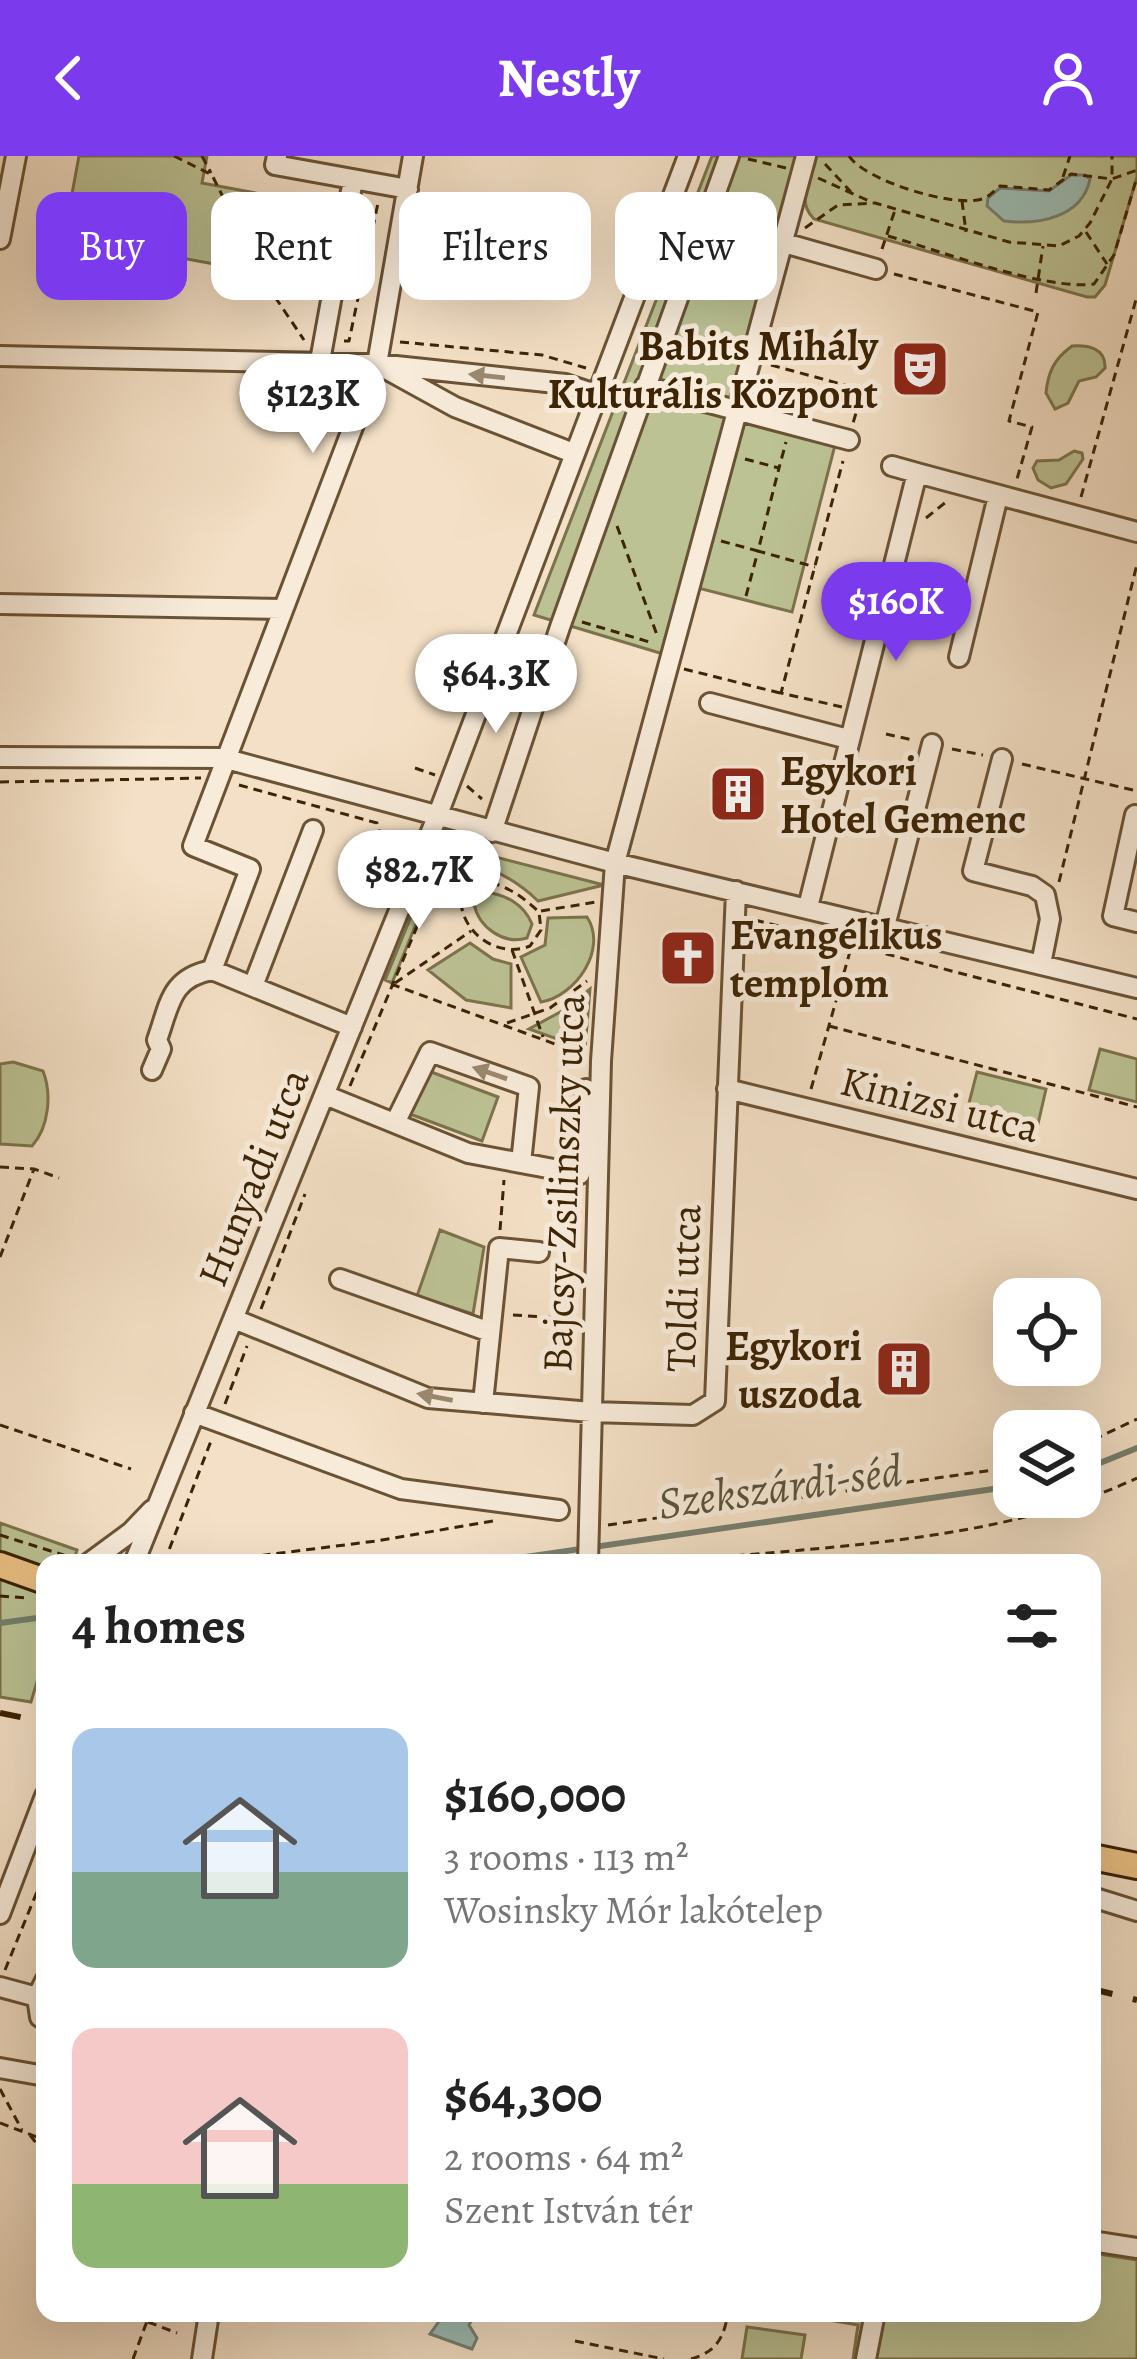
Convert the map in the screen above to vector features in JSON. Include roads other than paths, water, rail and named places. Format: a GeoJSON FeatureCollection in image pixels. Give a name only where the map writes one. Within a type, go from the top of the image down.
{"type":"FeatureCollection","features":[{"type":"Feature","properties":{"kind":"main road"},"geometry":{"type":"LineString","coordinates":[[0,1565],[36,1581]]}},
{"type":"Feature","properties":{"kind":"main road"},"geometry":{"type":"LineString","coordinates":[[1101,1859],[1137,1866]]}},
{"type":"Feature","properties":{"kind":"street"},"geometry":{"type":"LineString","coordinates":[[0,239],[16,156]]}},
{"type":"Feature","properties":{"kind":"street"},"geometry":{"type":"LineString","coordinates":[[277,156],[275,165],[408,189]]}},
{"type":"Feature","properties":{"kind":"street"},"geometry":{"type":"LineString","coordinates":[[212,970],[250,869],[193,846],[377,364],[413,156]]}},
{"type":"Feature","properties":{"kind":"street","name":"Hunyadi utca"},"geometry":{"type":"LineString","coordinates":[[138,1554],[234,1319],[334,1099],[352,1027],[437,817],[688,156]]}},
{"type":"Feature","properties":{"kind":"street"},"geometry":{"type":"LineString","coordinates":[[492,832],[645,386],[732,156]]}},
{"type":"Feature","properties":{"kind":"street","name":"Bajcsy-Zsilinszky utca"},"geometry":{"type":"LineString","coordinates":[[588,1554],[601,1061],[615,863],[804,164]]}},
{"type":"Feature","properties":{"kind":"street"},"geometry":{"type":"LineString","coordinates":[[322,351],[353,180]]}},
{"type":"Feature","properties":{"kind":"street"},"geometry":{"type":"LineString","coordinates":[[784,243],[876,269]]}},
{"type":"Feature","properties":{"kind":"street"},"geometry":{"type":"LineString","coordinates":[[0,356],[322,351],[377,364],[565,384],[596,394]]}},
{"type":"Feature","properties":{"kind":"street"},"geometry":{"type":"LineString","coordinates":[[377,364],[455,407],[572,453]]}},
{"type":"Feature","properties":{"kind":"street"},"geometry":{"type":"LineString","coordinates":[[645,386],[848,440]]}},
{"type":"Feature","properties":{"kind":"street"},"geometry":{"type":"LineString","coordinates":[[892,466],[1007,491],[1137,532]]}},
{"type":"Feature","properties":{"kind":"street"},"geometry":{"type":"LineString","coordinates":[[808,908],[917,473]]}},
{"type":"Feature","properties":{"kind":"street"},"geometry":{"type":"LineString","coordinates":[[959,657],[1007,491]]}},
{"type":"Feature","properties":{"kind":"street"},"geometry":{"type":"LineString","coordinates":[[0,604],[282,609]]}},
{"type":"Feature","properties":{"kind":"street"},"geometry":{"type":"LineString","coordinates":[[710,703],[848,739]]}},
{"type":"Feature","properties":{"kind":"street"},"geometry":{"type":"LineString","coordinates":[[885,926],[932,744]]}},
{"type":"Feature","properties":{"kind":"street"},"geometry":{"type":"LineString","coordinates":[[0,757],[223,758],[615,863],[1137,988]]}},
{"type":"Feature","properties":{"kind":"street"},"geometry":{"type":"LineString","coordinates":[[1002,760],[973,872],[1032,886],[1045,895],[1050,919],[1042,964]]}},
{"type":"Feature","properties":{"kind":"street"},"geometry":{"type":"LineString","coordinates":[[1136,815],[1113,916],[1137,922]]}},
{"type":"Feature","properties":{"kind":"street"},"geometry":{"type":"LineString","coordinates":[[253,986],[314,830]]}},
{"type":"Feature","properties":{"kind":"street","name":"Toldi utca"},"geometry":{"type":"LineString","coordinates":[[234,1319],[428,1398],[693,1415],[715,1401],[736,891]]}},
{"type":"Feature","properties":{"kind":"street"},"geometry":{"type":"LineString","coordinates":[[152,1070],[174,991],[188,974],[212,970],[352,1027]]}},
{"type":"Feature","properties":{"kind":"street"},"geometry":{"type":"LineString","coordinates":[[394,1123],[430,1052],[529,1087],[513,1161]]}},
{"type":"Feature","properties":{"kind":"street"},"geometry":{"type":"LineString","coordinates":[[334,1099],[468,1153],[580,1174],[586,1089]]}},
{"type":"Feature","properties":{"kind":"street","name":"Kinizsi utca"},"geometry":{"type":"LineString","coordinates":[[727,1089],[1137,1189]]}},
{"type":"Feature","properties":{"kind":"street"},"geometry":{"type":"LineString","coordinates":[[483,1403],[499,1248],[539,1252]]}},
{"type":"Feature","properties":{"kind":"street"},"geometry":{"type":"LineString","coordinates":[[340,1280],[491,1323]]}},
{"type":"Feature","properties":{"kind":"street"},"geometry":{"type":"LineString","coordinates":[[194,1413],[401,1489],[559,1510]]}},
{"type":"Feature","properties":{"kind":"street"},"geometry":{"type":"LineString","coordinates":[[95,1554],[131,1532],[159,1502]]}},
{"type":"Feature","properties":{"kind":"street"},"geometry":{"type":"LineString","coordinates":[[2,1904],[36,1819]]}},
{"type":"Feature","properties":{"kind":"street"},"geometry":{"type":"LineString","coordinates":[[1101,1900],[1137,1911]]}},
{"type":"Feature","properties":{"kind":"street"},"geometry":{"type":"LineString","coordinates":[[0,1985],[36,1989]]}},
{"type":"Feature","properties":{"kind":"street"},"geometry":{"type":"LineString","coordinates":[[0,2068],[36,2074]]}},
{"type":"Feature","properties":{"kind":"street"},"geometry":{"type":"LineString","coordinates":[[1101,2242],[1137,2248]]}},
{"type":"Feature","properties":{"kind":"street"},"geometry":{"type":"LineString","coordinates":[[202,2359],[208,2322]]}},
{"type":"Feature","properties":{"kind":"street"},"geometry":{"type":"LineString","coordinates":[[866,2359],[873,2322]]}},
{"type":"Feature","properties":{"kind":"water"},"geometry":{"type":"Polygon","coordinates":[[[1071,175],[1090,179],[1078,203],[1057,216],[1004,221],[987,206],[988,198],[1000,188],[1049,191],[1071,175]]]}},
{"type":"Feature","properties":{"kind":"water"},"geometry":{"type":"Polygon","coordinates":[[[439,2322],[471,2322],[477,2338],[472,2349],[430,2334],[439,2322]]]}},
{"type":"Feature","properties":{"kind":"waterway","name":"Szekszárdi-séd"},"geometry":{"type":"LineString","coordinates":[[1101,1463],[1137,1448]]}},
{"type":"Feature","properties":{"kind":"waterway","name":"Szekszárdi-séd"},"geometry":{"type":"LineString","coordinates":[[546,1554],[993,1489]]}},
{"type":"Feature","properties":{"kind":"waterway","name":"Szekszárdi-séd"},"geometry":{"type":"LineString","coordinates":[[0,1623],[36,1618]]}},
{"type":"Feature","properties":{"kind":"railway"},"geometry":{"type":"LineString","coordinates":[[0,1713],[36,1720]]}},
{"type":"Feature","properties":{"kind":"railway"},"geometry":{"type":"LineString","coordinates":[[1101,1991],[1137,2000]]}},
{"type":"Feature","properties":{"kind":"place","name":"Babits Mihály Kulturális Központ"},"geometry":{"type":"Point","coordinates":[920,369]}},
{"type":"Feature","properties":{"kind":"place","name":"Egykori Hotel Gemenc"},"geometry":{"type":"Point","coordinates":[738,794]}},
{"type":"Feature","properties":{"kind":"place","name":"Evangélikus templom"},"geometry":{"type":"Point","coordinates":[688,958]}},
{"type":"Feature","properties":{"kind":"place","name":"Egykori uszoda"},"geometry":{"type":"Point","coordinates":[904,1369]}}]}
